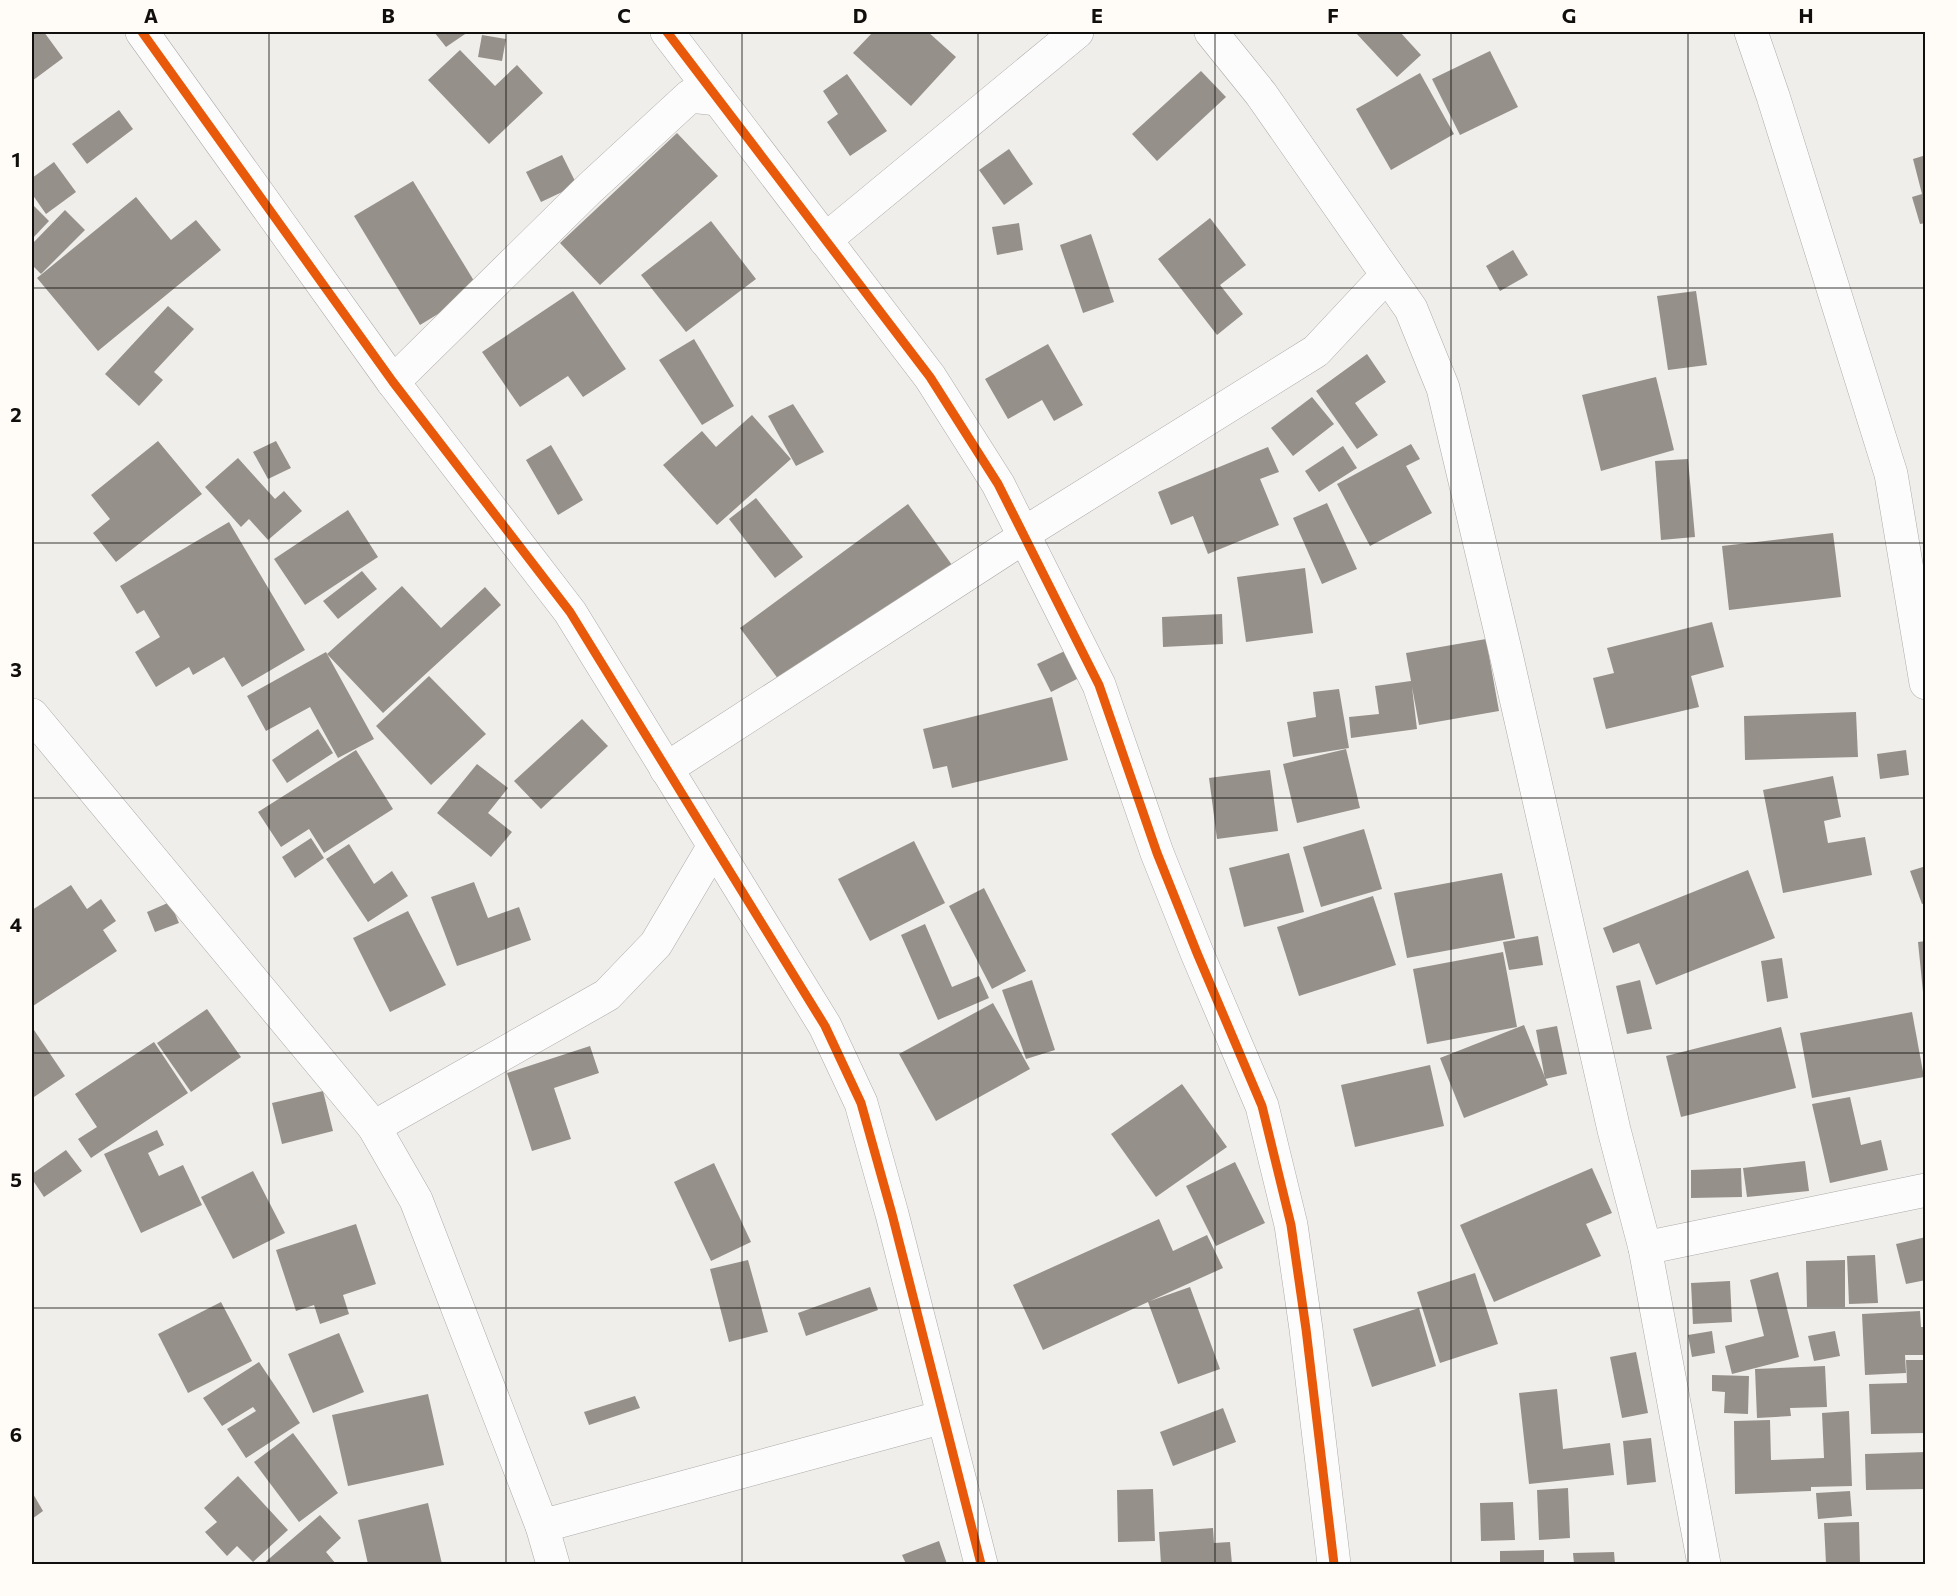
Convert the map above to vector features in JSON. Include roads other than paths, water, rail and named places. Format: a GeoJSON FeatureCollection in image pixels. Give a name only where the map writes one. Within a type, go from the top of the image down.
{"type":"FeatureCollection","features":[{"type":"Feature","properties":{"kind":"street"},"geometry":{"type":"LineString","coordinates":[[142,32],[393,382],[570,612],[825,1026],[861,1103],[895,1225],[981,1564]]}},
{"type":"Feature","properties":{"kind":"street"},"geometry":{"type":"LineString","coordinates":[[667,32],[930,377],[998,484],[1099,685],[1157,853],[1262,1106],[1291,1225],[1334,1564]]}},
{"type":"Feature","properties":{"kind":"street"},"geometry":{"type":"LineString","coordinates":[[825,240],[1077,32]]}},
{"type":"Feature","properties":{"kind":"street"},"geometry":{"type":"LineString","coordinates":[[1211,32],[1261,94],[1411,309],[1443,388],[1509,665],[1614,1130],[1645,1248],[1704,1564]]}},
{"type":"Feature","properties":{"kind":"street"},"geometry":{"type":"LineString","coordinates":[[1751,32],[1891,474],[1926,683]]}},
{"type":"Feature","properties":{"kind":"street"},"geometry":{"type":"LineString","coordinates":[[393,382],[590,188],[690,96],[718,99]]}},
{"type":"Feature","properties":{"kind":"street"},"geometry":{"type":"LineString","coordinates":[[666,769],[1024,537],[1023,534],[1316,351],[1387,275]]}},
{"type":"Feature","properties":{"kind":"street"},"geometry":{"type":"LineString","coordinates":[[32,715],[374,1127],[416,1200],[542,1526],[553,1564]]}},
{"type":"Feature","properties":{"kind":"street"},"geometry":{"type":"LineString","coordinates":[[374,1127],[607,996],[656,944],[714,846]]}},
{"type":"Feature","properties":{"kind":"street"},"geometry":{"type":"LineString","coordinates":[[1645,1248],[1926,1190]]}},
{"type":"Feature","properties":{"kind":"street"},"geometry":{"type":"LineString","coordinates":[[542,1526],[943,1417]]}}]}
